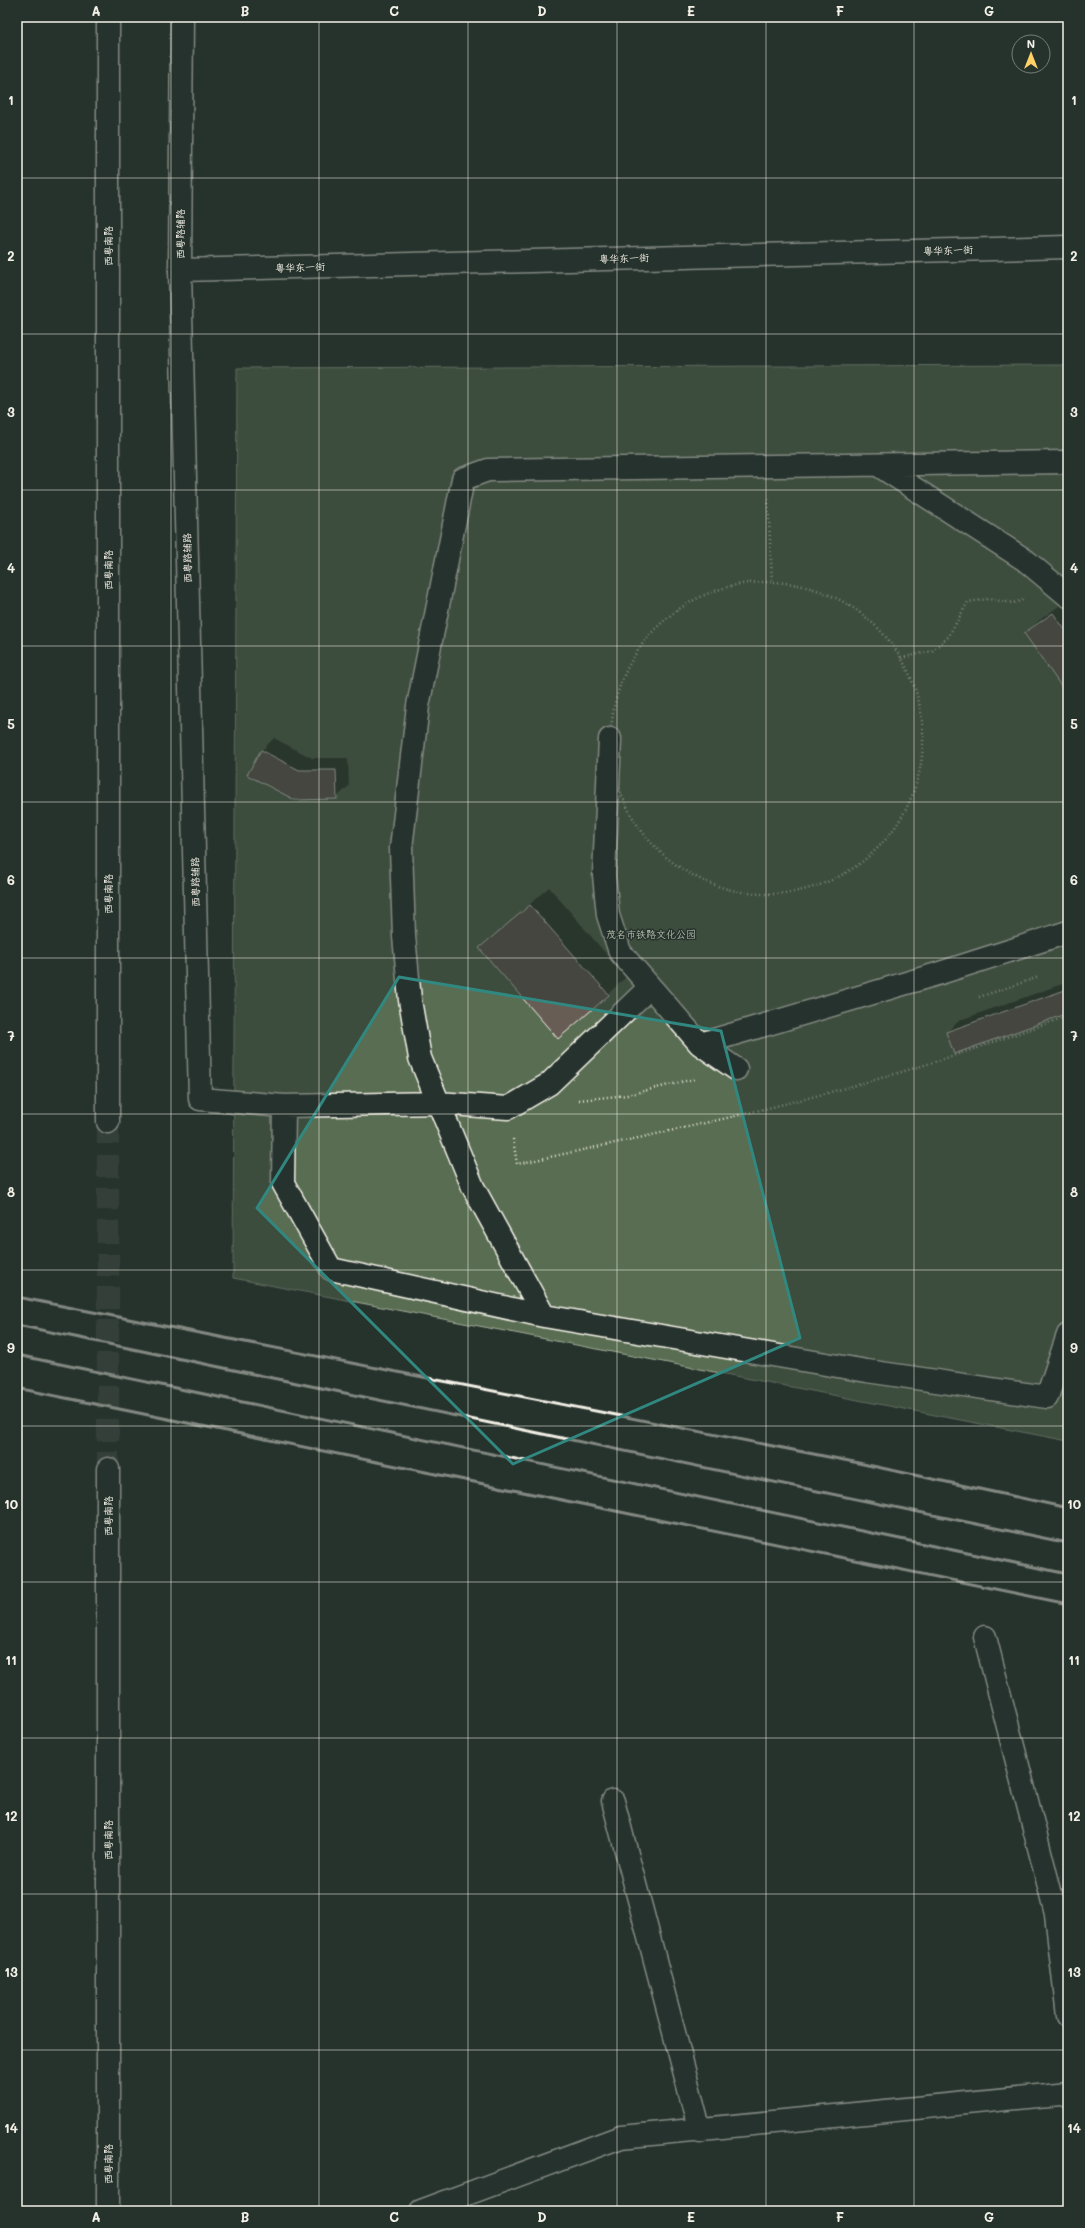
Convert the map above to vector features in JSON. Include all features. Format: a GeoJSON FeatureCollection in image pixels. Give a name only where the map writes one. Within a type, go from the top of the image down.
{"type":"FeatureCollection","features":[{"type":"Feature","properties":{"kind":"street","name":"西粤南路"},"geometry":{"type":"LineString","coordinates":[[108,17],[108,1122]]}},
{"type":"Feature","properties":{"kind":"street","name":"西粤路辅路"},"geometry":{"type":"LineString","coordinates":[[182,17],[180,270],[200,1099],[284,1106]]}},
{"type":"Feature","properties":{"kind":"street","name":"粤华东一街"},"geometry":{"type":"LineString","coordinates":[[180,270],[1068,247]]}},
{"type":"Feature","properties":{"kind":"street"},"geometry":{"type":"LineString","coordinates":[[544,1316],[472,1187],[420,1058],[410,1000],[404,936],[401,848],[418,706],[463,478],[488,470],[1068,462]]}},
{"type":"Feature","properties":{"kind":"street"},"geometry":{"type":"LineString","coordinates":[[878,465],[1025,560],[1066,594]]}},
{"type":"Feature","properties":{"kind":"street"},"geometry":{"type":"LineString","coordinates":[[610,739],[604,874],[608,915],[620,952],[700,1044],[736,1069]]}},
{"type":"Feature","properties":{"kind":"street"},"geometry":{"type":"LineString","coordinates":[[700,1044],[936,974],[1068,932]]}},
{"type":"Feature","properties":{"kind":"street"},"geometry":{"type":"LineString","coordinates":[[650,987],[549,1084],[508,1108],[438,1102],[284,1106],[283,1183],[331,1269],[544,1316],[867,1371],[1047,1397],[1068,1335]]}},
{"type":"Feature","properties":{"kind":"street","name":"西粤南路"},"geometry":{"type":"LineString","coordinates":[[108,1469],[108,2211]]}},
{"type":"Feature","properties":{"kind":"street"},"geometry":{"type":"LineString","coordinates":[[985,1637],[1056,1914],[1068,2016]]}},
{"type":"Feature","properties":{"kind":"street"},"geometry":{"type":"LineString","coordinates":[[613,1801],[700,2131]]}},
{"type":"Feature","properties":{"kind":"street"},"geometry":{"type":"LineString","coordinates":[[422,2211],[621,2138],[1068,2093]]}},
{"type":"Feature","properties":{"kind":"path"},"geometry":{"type":"LineString","coordinates":[[767,466],[772,582]]}},
{"type":"Feature","properties":{"kind":"path"},"geometry":{"type":"LineString","coordinates":[[772,582],[810,588],[846,604],[877,627],[901,658],[916,692],[923,730],[921,768],[908,804],[888,837],[861,863],[828,882],[818,886],[773,894],[728,890],[686,872],[669,860],[644,836],[625,806],[614,774],[610,739],[615,697],[631,660],[657,626],[690,602],[730,587],[772,582]]}},
{"type":"Feature","properties":{"kind":"path"},"geometry":{"type":"LineString","coordinates":[[901,658],[932,651],[948,637],[968,602],[988,599],[1013,603],[1066,594]]}},
{"type":"Feature","properties":{"kind":"path"},"geometry":{"type":"LineString","coordinates":[[508,1108],[517,1164],[764,1110],[908,1070],[1068,1016]]}},
{"type":"Feature","properties":{"kind":"highlighted area"},"geometry":{"type":"Polygon","coordinates":[[[399,977],[721,1031],[800,1338],[513,1464],[257,1208],[399,977]]]}},
{"type":"Feature","properties":{"kind":"green space","name":"茂名市铁路文化公园"},"geometry":{"type":"Polygon","coordinates":[[[1068,365],[1068,1441],[233,1278],[237,368],[1068,365]]]}},
{"type":"Feature","properties":{"kind":"building"},"geometry":{"type":"Polygon","coordinates":[[[1053,613],[1068,634],[1068,696],[1024,633],[1053,613]]]}},
{"type":"Feature","properties":{"kind":"building"},"geometry":{"type":"Polygon","coordinates":[[[261,750],[299,770],[336,770],[337,799],[295,800],[247,775],[261,750]]]}},
{"type":"Feature","properties":{"kind":"building"},"geometry":{"type":"Polygon","coordinates":[[[530,905],[609,995],[558,1039],[479,948],[530,905]]]}},
{"type":"Feature","properties":{"kind":"building"},"geometry":{"type":"Polygon","coordinates":[[[1068,989],[1068,1013],[954,1054],[946,1032],[1068,989]]]}},
{"type":"Feature","properties":{"kind":"tunnel"},"geometry":{"type":"LineString","coordinates":[[108,1122],[108,1469]]}},
{"type":"Feature","properties":{"kind":"railway"},"geometry":{"type":"LineString","coordinates":[[17,1297],[849,1461],[1068,1508]]}},
{"type":"Feature","properties":{"kind":"railway"},"geometry":{"type":"LineString","coordinates":[[17,1325],[1068,1543]]}},
{"type":"Feature","properties":{"kind":"railway"},"geometry":{"type":"LineString","coordinates":[[17,1355],[1068,1574]]}},
{"type":"Feature","properties":{"kind":"railway"},"geometry":{"type":"LineString","coordinates":[[17,1388],[1068,1604]]}}]}
